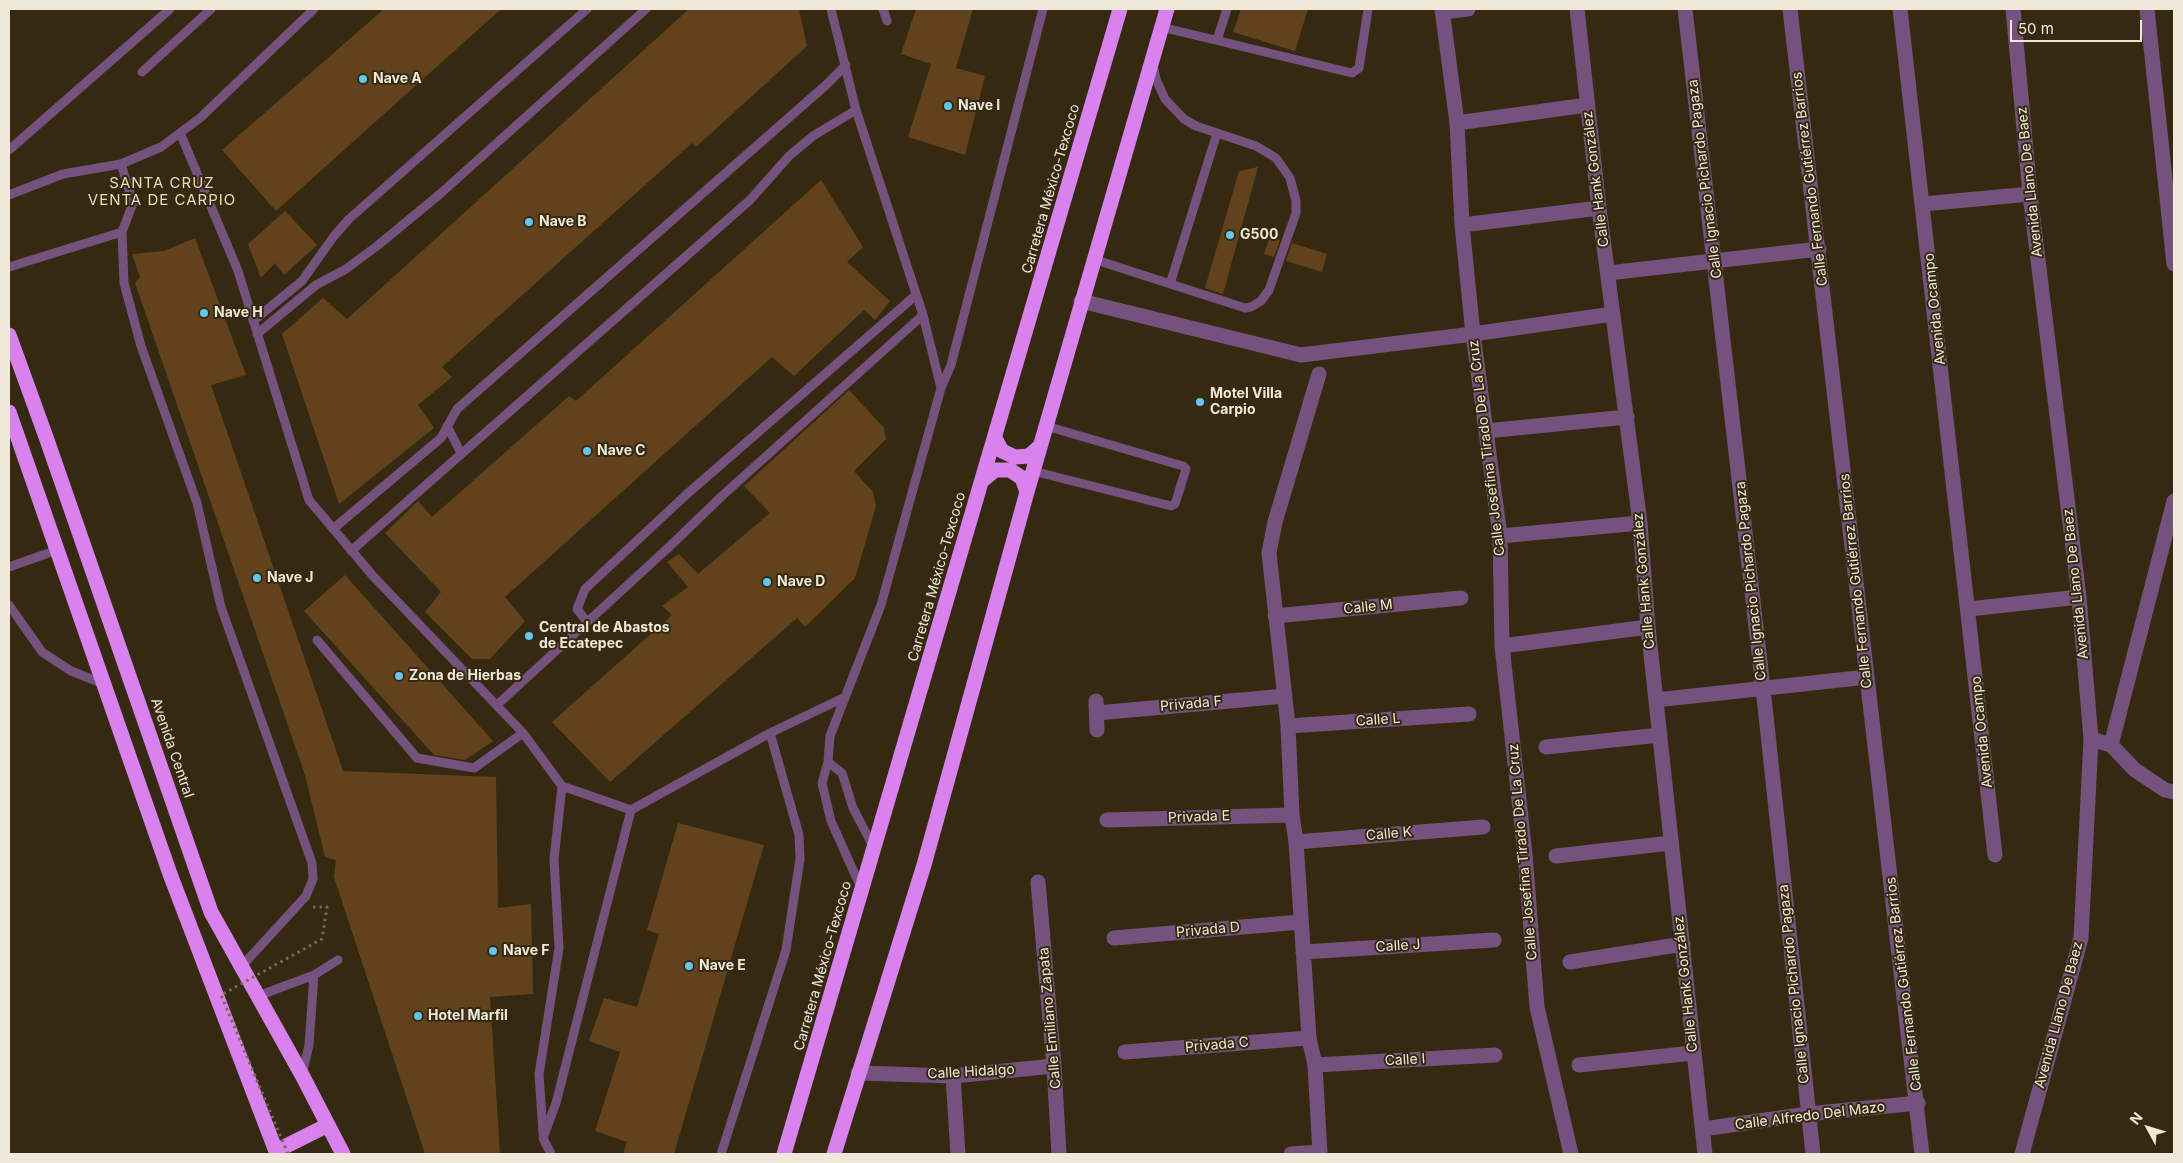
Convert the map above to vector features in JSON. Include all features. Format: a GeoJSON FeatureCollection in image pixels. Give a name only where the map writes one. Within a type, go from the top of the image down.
{"type":"FeatureCollection","features":[{"type":"Feature","properties":{"kind":"highway","name":"Carretera México-Texcoco"},"geometry":{"type":"LineString","coordinates":[[784,1154],[1120,9]]}},
{"type":"Feature","properties":{"kind":"highway"},"geometry":{"type":"LineString","coordinates":[[834,1154],[924,865],[1040,446],[1166,9]]}},
{"type":"Feature","properties":{"kind":"highway","name":"Avenida Central"},"geometry":{"type":"LineString","coordinates":[[9,335],[53,455],[211,912],[302,1075],[343,1154]]}},
{"type":"Feature","properties":{"kind":"highway"},"geometry":{"type":"LineString","coordinates":[[9,412],[170,874],[280,1153],[328,1125]]}},
{"type":"Feature","properties":{"kind":"highway"},"geometry":{"type":"LineString","coordinates":[[995,438],[1002,451],[1015,457],[1029,456],[1040,446]]}},
{"type":"Feature","properties":{"kind":"highway"},"geometry":{"type":"LineString","coordinates":[[983,480],[995,470],[1010,470],[1022,478],[1027,492]]}},
{"type":"Feature","properties":{"kind":"street"},"geometry":{"type":"LineString","coordinates":[[1442,10],[1468,9]]}},
{"type":"Feature","properties":{"kind":"street","name":"Calle Hank González"},"geometry":{"type":"LineString","coordinates":[[1577,9],[1598,208],[1640,523],[1648,627],[1705,1154]]}},
{"type":"Feature","properties":{"kind":"street","name":"Calle Ignacio Pichardo Pagaza"},"geometry":{"type":"LineString","coordinates":[[1685,9],[1763,688],[1813,1154]]}},
{"type":"Feature","properties":{"kind":"street","name":"Calle Fernando Gutiérrez Barrios"},"geometry":{"type":"LineString","coordinates":[[1790,9],[1918,1103],[1922,1154]]}},
{"type":"Feature","properties":{"kind":"street","name":"Avenida Ocampo"},"geometry":{"type":"LineString","coordinates":[[1900,9],[1969,609],[1994,854]]}},
{"type":"Feature","properties":{"kind":"street","name":"Avenida Llano De Baez"},"geometry":{"type":"LineString","coordinates":[[2013,9],[2030,194],[2078,597],[2091,739],[2080,938],[2022,1154]]}},
{"type":"Feature","properties":{"kind":"street"},"geometry":{"type":"LineString","coordinates":[[2147,9],[2174,264]]}},
{"type":"Feature","properties":{"kind":"street","name":"Calle Josefina Tirado De La Cruz"},"geometry":{"type":"LineString","coordinates":[[1442,10],[1457,123],[1462,225],[1473,334],[1500,536],[1502,646],[1525,854],[1537,1007],[1571,1154]]}},
{"type":"Feature","properties":{"kind":"street"},"geometry":{"type":"LineString","coordinates":[[1457,123],[1587,105]]}},
{"type":"Feature","properties":{"kind":"street"},"geometry":{"type":"LineString","coordinates":[[1923,204],[2030,194]]}},
{"type":"Feature","properties":{"kind":"street"},"geometry":{"type":"LineString","coordinates":[[1462,225],[1598,208]]}},
{"type":"Feature","properties":{"kind":"street"},"geometry":{"type":"LineString","coordinates":[[1608,273],[1819,249]]}},
{"type":"Feature","properties":{"kind":"street"},"geometry":{"type":"LineString","coordinates":[[1081,301],[1301,355],[1473,334],[1612,314]]}},
{"type":"Feature","properties":{"kind":"street"},"geometry":{"type":"LineString","coordinates":[[1291,1154],[1320,1153],[1315,1065],[1310,1038],[1296,842],[1292,815],[1288,726],[1275,616],[1270,553],[1274,522],[1319,374]]}},
{"type":"Feature","properties":{"kind":"street"},"geometry":{"type":"LineString","coordinates":[[1486,432],[1627,417]]}},
{"type":"Feature","properties":{"kind":"street"},"geometry":{"type":"LineString","coordinates":[[2111,745],[2174,501]]}},
{"type":"Feature","properties":{"kind":"street"},"geometry":{"type":"LineString","coordinates":[[1500,536],[1640,523]]}},
{"type":"Feature","properties":{"kind":"street"},"geometry":{"type":"LineString","coordinates":[[1969,609],[2078,597]]}},
{"type":"Feature","properties":{"kind":"street","name":"Calle M"},"geometry":{"type":"LineString","coordinates":[[1275,616],[1461,598]]}},
{"type":"Feature","properties":{"kind":"street"},"geometry":{"type":"LineString","coordinates":[[1502,646],[1648,627]]}},
{"type":"Feature","properties":{"kind":"street"},"geometry":{"type":"LineString","coordinates":[[1656,700],[1867,676]]}},
{"type":"Feature","properties":{"kind":"street","name":"Privada F"},"geometry":{"type":"LineString","coordinates":[[1097,730],[1097,707],[1285,696]]}},
{"type":"Feature","properties":{"kind":"street","name":"Calle L"},"geometry":{"type":"LineString","coordinates":[[1288,726],[1469,714]]}},
{"type":"Feature","properties":{"kind":"street"},"geometry":{"type":"LineString","coordinates":[[1546,747],[1660,735]]}},
{"type":"Feature","properties":{"kind":"street"},"geometry":{"type":"LineString","coordinates":[[2091,739],[2111,745],[2135,770],[2165,790],[2174,792]]}},
{"type":"Feature","properties":{"kind":"street","name":"Privada E"},"geometry":{"type":"LineString","coordinates":[[1107,820],[1292,815]]}},
{"type":"Feature","properties":{"kind":"street","name":"Calle K"},"geometry":{"type":"LineString","coordinates":[[1296,842],[1482,827]]}},
{"type":"Feature","properties":{"kind":"street"},"geometry":{"type":"LineString","coordinates":[[1556,856],[1671,842]]}},
{"type":"Feature","properties":{"kind":"street","name":"Calle Emiliano Zapata"},"geometry":{"type":"LineString","coordinates":[[1038,882],[1054,1066],[1059,1154]]}},
{"type":"Feature","properties":{"kind":"street","name":"Privada D"},"geometry":{"type":"LineString","coordinates":[[1114,938],[1302,922]]}},
{"type":"Feature","properties":{"kind":"street","name":"Calle J"},"geometry":{"type":"LineString","coordinates":[[1303,952],[1494,940]]}},
{"type":"Feature","properties":{"kind":"street"},"geometry":{"type":"LineString","coordinates":[[1570,962],[1683,944]]}},
{"type":"Feature","properties":{"kind":"street","name":"Privada C"},"geometry":{"type":"LineString","coordinates":[[1125,1052],[1310,1038]]}},
{"type":"Feature","properties":{"kind":"street"},"geometry":{"type":"LineString","coordinates":[[1579,1065],[1693,1053]]}},
{"type":"Feature","properties":{"kind":"street","name":"Calle I"},"geometry":{"type":"LineString","coordinates":[[1315,1065],[1495,1055]]}},
{"type":"Feature","properties":{"kind":"street","name":"Calle Hidalgo"},"geometry":{"type":"LineString","coordinates":[[858,1073],[953,1076],[1054,1066]]}},
{"type":"Feature","properties":{"kind":"street"},"geometry":{"type":"LineString","coordinates":[[953,1076],[958,1154]]}},
{"type":"Feature","properties":{"kind":"street","name":"Calle Alfredo Del Mazo"},"geometry":{"type":"LineString","coordinates":[[1703,1129],[1808,1114],[1918,1103]]}},
{"type":"Feature","properties":{"kind":"lane"},"geometry":{"type":"LineString","coordinates":[[9,150],[170,9]]}},
{"type":"Feature","properties":{"kind":"lane"},"geometry":{"type":"LineString","coordinates":[[142,72],[211,9]]}},
{"type":"Feature","properties":{"kind":"lane"},"geometry":{"type":"LineString","coordinates":[[9,195],[63,174],[121,164],[161,147],[181,134],[200,118],[314,9]]}},
{"type":"Feature","properties":{"kind":"lane"},"geometry":{"type":"LineString","coordinates":[[253,321],[302,281],[334,236],[349,219],[586,9]]}},
{"type":"Feature","properties":{"kind":"lane"},"geometry":{"type":"LineString","coordinates":[[257,334],[316,285],[346,269],[377,246],[447,187],[646,9]]}},
{"type":"Feature","properties":{"kind":"lane"},"geometry":{"type":"LineString","coordinates":[[831,9],[856,110],[923,315],[940,388]]}},
{"type":"Feature","properties":{"kind":"lane"},"geometry":{"type":"LineString","coordinates":[[883,9],[887,20]]}},
{"type":"Feature","properties":{"kind":"lane"},"geometry":{"type":"LineString","coordinates":[[862,890],[830,818],[822,783],[828,762],[830,736],[843,698],[881,605],[940,388],[951,365],[1043,9]]}},
{"type":"Feature","properties":{"kind":"lane"},"geometry":{"type":"LineString","coordinates":[[1217,40],[1227,9]]}},
{"type":"Feature","properties":{"kind":"lane"},"geometry":{"type":"LineString","coordinates":[[1161,27],[1352,73],[1356,72],[1359,68],[1368,9]]}},
{"type":"Feature","properties":{"kind":"lane"},"geometry":{"type":"LineString","coordinates":[[1094,259],[1245,308],[1257,305],[1269,290],[1296,213],[1295,195],[1290,178],[1276,158],[1256,146],[1196,126],[1174,110],[1160,90],[1152,57]]}},
{"type":"Feature","properties":{"kind":"lane"},"geometry":{"type":"LineString","coordinates":[[333,529],[441,438],[457,409],[826,85],[846,65]]}},
{"type":"Feature","properties":{"kind":"lane"},"geometry":{"type":"LineString","coordinates":[[351,551],[750,200],[795,151],[813,136],[856,110]]}},
{"type":"Feature","properties":{"kind":"lane"},"geometry":{"type":"LineString","coordinates":[[1170,284],[1217,133]]}},
{"type":"Feature","properties":{"kind":"lane"},"geometry":{"type":"LineString","coordinates":[[181,134],[238,271],[309,500],[351,551],[523,732],[562,786],[631,810]]}},
{"type":"Feature","properties":{"kind":"lane"},"geometry":{"type":"LineString","coordinates":[[121,164],[133,203],[122,232],[124,283],[141,346],[197,504],[221,607],[312,863],[313,878],[306,896],[241,967]]}},
{"type":"Feature","properties":{"kind":"lane"},"geometry":{"type":"LineString","coordinates":[[9,267],[122,232]]}},
{"type":"Feature","properties":{"kind":"lane"},"geometry":{"type":"LineString","coordinates":[[302,281],[316,285]]}},
{"type":"Feature","properties":{"kind":"lane"},"geometry":{"type":"LineString","coordinates":[[587,622],[577,609],[584,589],[687,494],[916,296]]}},
{"type":"Feature","properties":{"kind":"lane"},"geometry":{"type":"LineString","coordinates":[[496,705],[723,495],[923,315]]}},
{"type":"Feature","properties":{"kind":"lane"},"geometry":{"type":"LineString","coordinates":[[447,426],[461,453]]}},
{"type":"Feature","properties":{"kind":"lane"},"geometry":{"type":"LineString","coordinates":[[1033,471],[1172,506],[1176,504],[1181,487],[1186,469],[1183,466],[1046,426]]}},
{"type":"Feature","properties":{"kind":"lane"},"geometry":{"type":"LineString","coordinates":[[9,567],[57,550]]}},
{"type":"Feature","properties":{"kind":"lane"},"geometry":{"type":"LineString","coordinates":[[9,605],[42,652],[70,671],[104,684]]}},
{"type":"Feature","properties":{"kind":"lane"},"geometry":{"type":"LineString","coordinates":[[317,640],[417,758],[474,768],[523,732]]}},
{"type":"Feature","properties":{"kind":"lane"},"geometry":{"type":"LineString","coordinates":[[543,1138],[556,1104],[631,810],[770,732],[843,698]]}},
{"type":"Feature","properties":{"kind":"lane"},"geometry":{"type":"LineString","coordinates":[[721,1154],[786,950],[800,859],[800,834],[770,732]]}},
{"type":"Feature","properties":{"kind":"lane"},"geometry":{"type":"LineString","coordinates":[[828,762],[842,774],[853,808],[874,849]]}},
{"type":"Feature","properties":{"kind":"lane"},"geometry":{"type":"LineString","coordinates":[[551,1154],[543,1138],[539,1074],[559,948],[554,859],[562,786]]}},
{"type":"Feature","properties":{"kind":"lane"},"geometry":{"type":"LineString","coordinates":[[258,996],[314,975],[338,960]]}},
{"type":"Feature","properties":{"kind":"lane"},"geometry":{"type":"LineString","coordinates":[[302,1075],[309,1045],[314,975]]}},
{"type":"Feature","properties":{"kind":"path"},"geometry":{"type":"LineString","coordinates":[[280,1153],[221,995],[322,939],[327,907],[312,907]]}},
{"type":"Feature","properties":{"kind":"building","name":"Nave A"},"geometry":{"type":"Polygon","coordinates":[[[384,9],[501,9],[276,211],[222,150],[384,9]]]}},
{"type":"Feature","properties":{"kind":"building","name":"Nave B"},"geometry":{"type":"Polygon","coordinates":[[[689,9],[799,9],[807,46],[696,147],[692,143],[442,367],[452,377],[418,405],[434,428],[339,504],[282,334],[323,298],[347,319],[689,9]]]}},
{"type":"Feature","properties":{"kind":"building","name":"Nave I"},"geometry":{"type":"Polygon","coordinates":[[[916,9],[973,9],[956,68],[985,76],[965,155],[908,137],[931,64],[901,54],[916,9]]]}},
{"type":"Feature","properties":{"kind":"building"},"geometry":{"type":"Polygon","coordinates":[[[1241,9],[1308,9],[1295,51],[1233,32],[1241,9]]]}},
{"type":"Feature","properties":{"kind":"building","name":"G500"},"geometry":{"type":"Polygon","coordinates":[[[1258,167],[1223,294],[1205,288],[1239,171],[1258,167]]]}},
{"type":"Feature","properties":{"kind":"building","name":"Nave C"},"geometry":{"type":"Polygon","coordinates":[[[821,180],[863,247],[847,262],[890,301],[875,320],[864,310],[794,376],[772,357],[505,597],[525,621],[490,659],[472,659],[425,612],[441,592],[385,533],[418,501],[432,517],[569,396],[576,401],[821,180]]]}},
{"type":"Feature","properties":{"kind":"building"},"geometry":{"type":"Polygon","coordinates":[[[285,211],[317,245],[284,275],[275,263],[261,278],[248,244],[285,211]]]}},
{"type":"Feature","properties":{"kind":"building"},"geometry":{"type":"Polygon","coordinates":[[[1270,236],[1280,240],[1274,257],[1264,254],[1270,236]]]}},
{"type":"Feature","properties":{"kind":"building"},"geometry":{"type":"Polygon","coordinates":[[[195,238],[246,375],[211,385],[343,771],[496,777],[498,908],[531,904],[533,994],[490,997],[500,1154],[425,1154],[334,877],[336,860],[325,857],[305,775],[135,283],[140,277],[132,254],[164,251],[195,238]]]}},
{"type":"Feature","properties":{"kind":"building","name":"G500"},"geometry":{"type":"Polygon","coordinates":[[[1292,243],[1327,254],[1322,272],[1286,261],[1292,243]]]}},
{"type":"Feature","properties":{"kind":"building","name":"Nave D"},"geometry":{"type":"Polygon","coordinates":[[[849,390],[884,428],[886,439],[854,471],[873,492],[876,506],[855,578],[805,627],[797,618],[610,782],[552,722],[672,615],[662,606],[688,587],[667,562],[679,554],[698,574],[770,513],[744,486],[849,390]]]}},
{"type":"Feature","properties":{"kind":"building","name":"Zona de Hierbas"},"geometry":{"type":"Polygon","coordinates":[[[345,575],[493,741],[465,760],[434,755],[304,611],[345,575]]]}},
{"type":"Feature","properties":{"kind":"building","name":"Nave E"},"geometry":{"type":"Polygon","coordinates":[[[678,823],[764,845],[674,1154],[623,1154],[627,1142],[595,1131],[620,1052],[589,1041],[604,998],[637,1007],[659,934],[647,930],[678,823]]]}},
{"type":"Feature","properties":{"kind":"place","name":"Nave A"},"geometry":{"type":"Point","coordinates":[363,79]}},
{"type":"Feature","properties":{"kind":"place","name":"Nave I"},"geometry":{"type":"Point","coordinates":[948,106]}},
{"type":"Feature","properties":{"kind":"place","name":"Nave B"},"geometry":{"type":"Point","coordinates":[529,222]}},
{"type":"Feature","properties":{"kind":"place","name":"G500"},"geometry":{"type":"Point","coordinates":[1230,235]}},
{"type":"Feature","properties":{"kind":"place","name":"Nave H"},"geometry":{"type":"Point","coordinates":[204,313]}},
{"type":"Feature","properties":{"kind":"place","name":"Motel Villa Carpio"},"geometry":{"type":"Point","coordinates":[1200,402]}},
{"type":"Feature","properties":{"kind":"place","name":"Nave C"},"geometry":{"type":"Point","coordinates":[587,451]}},
{"type":"Feature","properties":{"kind":"place","name":"Nave J"},"geometry":{"type":"Point","coordinates":[257,578]}},
{"type":"Feature","properties":{"kind":"place","name":"Nave D"},"geometry":{"type":"Point","coordinates":[767,582]}},
{"type":"Feature","properties":{"kind":"place","name":"Central de Abastos de Ecatepec"},"geometry":{"type":"Point","coordinates":[529,636]}},
{"type":"Feature","properties":{"kind":"place","name":"Zona de Hierbas"},"geometry":{"type":"Point","coordinates":[399,676]}},
{"type":"Feature","properties":{"kind":"place","name":"Nave F"},"geometry":{"type":"Point","coordinates":[493,951]}},
{"type":"Feature","properties":{"kind":"place","name":"Nave E"},"geometry":{"type":"Point","coordinates":[689,966]}},
{"type":"Feature","properties":{"kind":"place","name":"Hotel Marfil"},"geometry":{"type":"Point","coordinates":[418,1016]}},
{"type":"Feature","properties":{"kind":"district","name":"SANTA CRUZ VENTA DE CARPIO"},"geometry":{"type":"Point","coordinates":[162,192]}}]}
